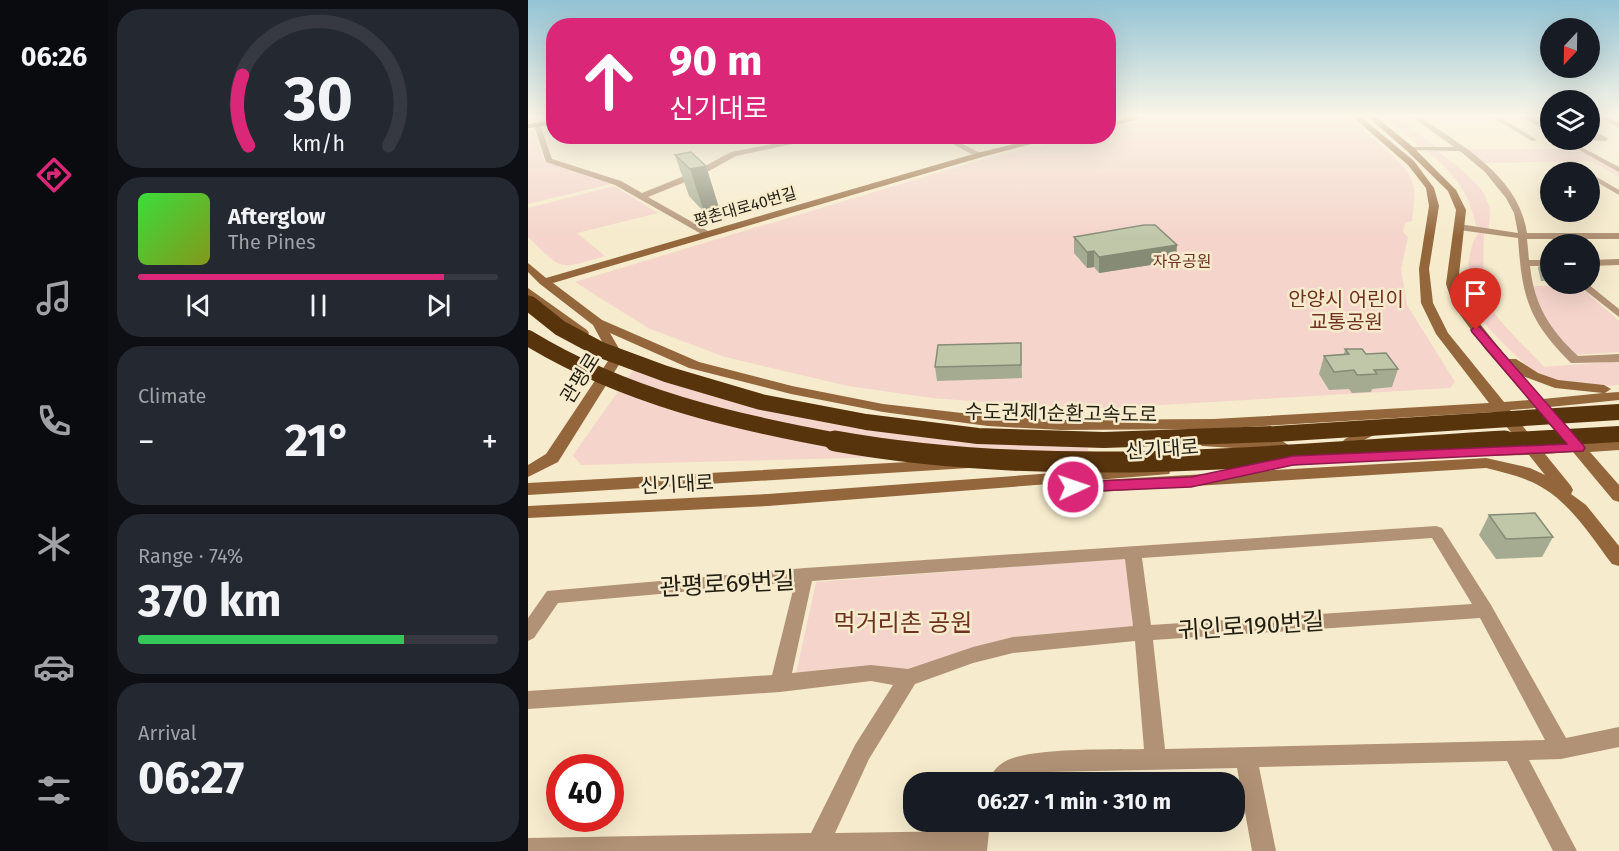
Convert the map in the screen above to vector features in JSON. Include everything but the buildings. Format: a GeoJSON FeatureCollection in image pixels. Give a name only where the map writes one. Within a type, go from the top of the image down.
{"type":"FeatureCollection","features":[{"type":"Feature","properties":{"kind":"highway","name":"수도권제1순환고속도로"},"geometry":{"type":"LineString","coordinates":[[528,302],[560,328],[601,350],[677,378],[761,402],[866,422],[978,436],[1116,440],[1275,434],[1619,412]]}},
{"type":"Feature","properties":{"kind":"highway"},"geometry":{"type":"LineString","coordinates":[[528,338],[588,372],[660,400],[732,421],[822,439],[917,453],[1022,462],[1131,462],[1619,434]]}},
{"type":"Feature","properties":{"kind":"street"},"geometry":{"type":"LineString","coordinates":[[547,157],[549,160],[618,183],[705,233]]}},
{"type":"Feature","properties":{"kind":"street"},"geometry":{"type":"LineString","coordinates":[[640,197],[697,174],[729,157]]}},
{"type":"Feature","properties":{"kind":"street","name":"평촌대로40번길"},"geometry":{"type":"LineString","coordinates":[[544,282],[705,233],[974,157]]}},
{"type":"Feature","properties":{"kind":"street"},"geometry":{"type":"LineString","coordinates":[[1402,157],[1430,188],[1434,206],[1424,269],[1427,303],[1442,334],[1619,559]]}},
{"type":"Feature","properties":{"kind":"street"},"geometry":{"type":"LineString","coordinates":[[1418,157],[1452,190],[1461,210],[1452,284],[1459,305],[1490,346],[1619,496]]}},
{"type":"Feature","properties":{"kind":"street"},"geometry":{"type":"LineString","coordinates":[[1469,157],[1495,178],[1509,195],[1519,214],[1524,263],[1533,309],[1555,341],[1575,360],[1619,357]]}},
{"type":"Feature","properties":{"kind":"street"},"geometry":{"type":"LineString","coordinates":[[1595,157],[1619,170]]}},
{"type":"Feature","properties":{"kind":"street"},"geometry":{"type":"LineString","coordinates":[[1605,162],[1619,162]]}},
{"type":"Feature","properties":{"kind":"street"},"geometry":{"type":"LineString","coordinates":[[1600,181],[1619,193]]}},
{"type":"Feature","properties":{"kind":"street"},"geometry":{"type":"LineString","coordinates":[[1460,227],[1522,236],[1619,236]]}},
{"type":"Feature","properties":{"kind":"street"},"geometry":{"type":"LineString","coordinates":[[1524,263],[1540,263]]}},
{"type":"Feature","properties":{"kind":"street"},"geometry":{"type":"LineString","coordinates":[[1600,263],[1618,263]]}},
{"type":"Feature","properties":{"kind":"street"},"geometry":{"type":"LineString","coordinates":[[528,266],[544,282],[598,323],[694,364],[791,390],[883,408],[988,421],[1061,425],[1161,425],[1499,407],[1619,396]]}},
{"type":"Feature","properties":{"kind":"street","name":"관평로"},"geometry":{"type":"LineString","coordinates":[[528,291],[617,357],[552,458],[528,472]]}},
{"type":"Feature","properties":{"kind":"street"},"geometry":{"type":"LineString","coordinates":[[1594,294],[1619,314]]}},
{"type":"Feature","properties":{"kind":"street"},"geometry":{"type":"LineString","coordinates":[[598,323],[617,357],[777,401],[878,420],[988,433],[1282,446]]}},
{"type":"Feature","properties":{"kind":"street"},"geometry":{"type":"LineString","coordinates":[[1490,346],[1522,371],[1544,382],[1583,388],[1619,389]]}},
{"type":"Feature","properties":{"kind":"street"},"geometry":{"type":"LineString","coordinates":[[1350,442],[1409,412]]}},
{"type":"Feature","properties":{"kind":"street","name":"신기대로"},"geometry":{"type":"LineString","coordinates":[[528,489],[1619,427]]}},
{"type":"Feature","properties":{"kind":"street","name":"신기대로"},"geometry":{"type":"LineString","coordinates":[[528,512],[768,500],[1293,460],[1619,446]]}},
{"type":"Feature","properties":{"kind":"street"},"geometry":{"type":"LineString","coordinates":[[1191,482],[1293,460]]}},
{"type":"Feature","properties":{"kind":"street"},"geometry":{"type":"LineString","coordinates":[[768,500],[1191,482],[1486,463],[1524,472],[1551,485],[1585,516]]}},
{"type":"Feature","properties":{"kind":"street"},"geometry":{"type":"LineString","coordinates":[[805,575],[1436,532],[1485,610],[1561,749]]}},
{"type":"Feature","properties":{"kind":"street"},"geometry":{"type":"LineString","coordinates":[[1133,553],[1155,759]]}},
{"type":"Feature","properties":{"kind":"street","name":"관평로69번길"},"geometry":{"type":"LineString","coordinates":[[528,633],[553,596],[805,575],[780,683]]}},
{"type":"Feature","properties":{"kind":"street","name":"귀인로190번길"},"geometry":{"type":"LineString","coordinates":[[1143,633],[1485,610]]}},
{"type":"Feature","properties":{"kind":"street"},"geometry":{"type":"LineString","coordinates":[[528,700],[780,683],[872,673],[908,678],[973,655],[1013,645],[1143,633]]}},
{"type":"Feature","properties":{"kind":"street"},"geometry":{"type":"LineString","coordinates":[[817,846],[862,752],[908,678]]}},
{"type":"Feature","properties":{"kind":"street"},"geometry":{"type":"LineString","coordinates":[[1009,772],[1012,769],[1048,762],[1561,749],[1619,737]]}},
{"type":"Feature","properties":{"kind":"street"},"geometry":{"type":"LineString","coordinates":[[1513,751],[1565,851]]}},
{"type":"Feature","properties":{"kind":"street"},"geometry":{"type":"LineString","coordinates":[[1246,758],[1264,851]]}},
{"type":"Feature","properties":{"kind":"street"},"geometry":{"type":"LineString","coordinates":[[528,850],[817,846],[977,838]]}},
{"type":"Feature","properties":{"kind":"green space"},"geometry":{"type":"Polygon","coordinates":[[[528,157],[542,157],[544,161],[611,184],[528,204],[528,157]]]}},
{"type":"Feature","properties":{"kind":"green space","name":"자유공원"},"geometry":{"type":"Polygon","coordinates":[[[1394,157],[1410,176],[1414,189],[1412,221],[1405,223],[1403,232],[1408,237],[1401,269],[1407,305],[1455,382],[1450,388],[1110,408],[1024,405],[932,398],[848,386],[725,357],[648,328],[575,282],[987,158],[1394,157]]]}},
{"type":"Feature","properties":{"kind":"green space"},"geometry":{"type":"Polygon","coordinates":[[[1433,157],[1445,157],[1468,175],[1481,190],[1490,209],[1488,230],[1476,226],[1464,192],[1433,157]]]}},
{"type":"Feature","properties":{"kind":"green space"},"geometry":{"type":"Polygon","coordinates":[[[1476,157],[1593,157],[1619,171],[1619,177],[1600,166],[1600,162],[1484,163],[1476,157]]]}},
{"type":"Feature","properties":{"kind":"green space"},"geometry":{"type":"Polygon","coordinates":[[[614,186],[658,213],[577,233],[605,256],[577,264],[562,264],[555,262],[528,237],[528,208],[614,186]]]}},
{"type":"Feature","properties":{"kind":"green space"},"geometry":{"type":"Polygon","coordinates":[[[1480,232],[1484,233],[1484,273],[1489,304],[1511,333],[1544,367],[1619,361],[1619,385],[1573,386],[1546,380],[1518,358],[1494,334],[1476,313],[1470,298],[1468,278],[1470,256],[1475,238],[1480,232]]]}},
{"type":"Feature","properties":{"kind":"green space"},"geometry":{"type":"Polygon","coordinates":[[[1534,286],[1540,286],[1540,294],[1588,294],[1619,321],[1619,352],[1575,355],[1548,324],[1535,296],[1534,286]]]}},
{"type":"Feature","properties":{"kind":"green space"},"geometry":{"type":"Polygon","coordinates":[[[637,365],[768,406],[1086,443],[1089,452],[581,465],[573,455],[637,365]]]}},
{"type":"Feature","properties":{"kind":"green space","name":"먹거리촌 공원"},"geometry":{"type":"Polygon","coordinates":[[[1128,558],[1133,626],[1012,637],[969,649],[907,673],[796,674],[816,582],[1128,558]]]}},
{"type":"Feature","properties":{"kind":"route"},"geometry":{"type":"LineString","coordinates":[[1073,487],[1191,482],[1293,460],[1578,448],[1476,330]]}},
{"type":"Feature","properties":{"kind":"park label","name":"안양시 어린이 교통공원"},"geometry":{"type":"Point","coordinates":[1346,310]}}]}
